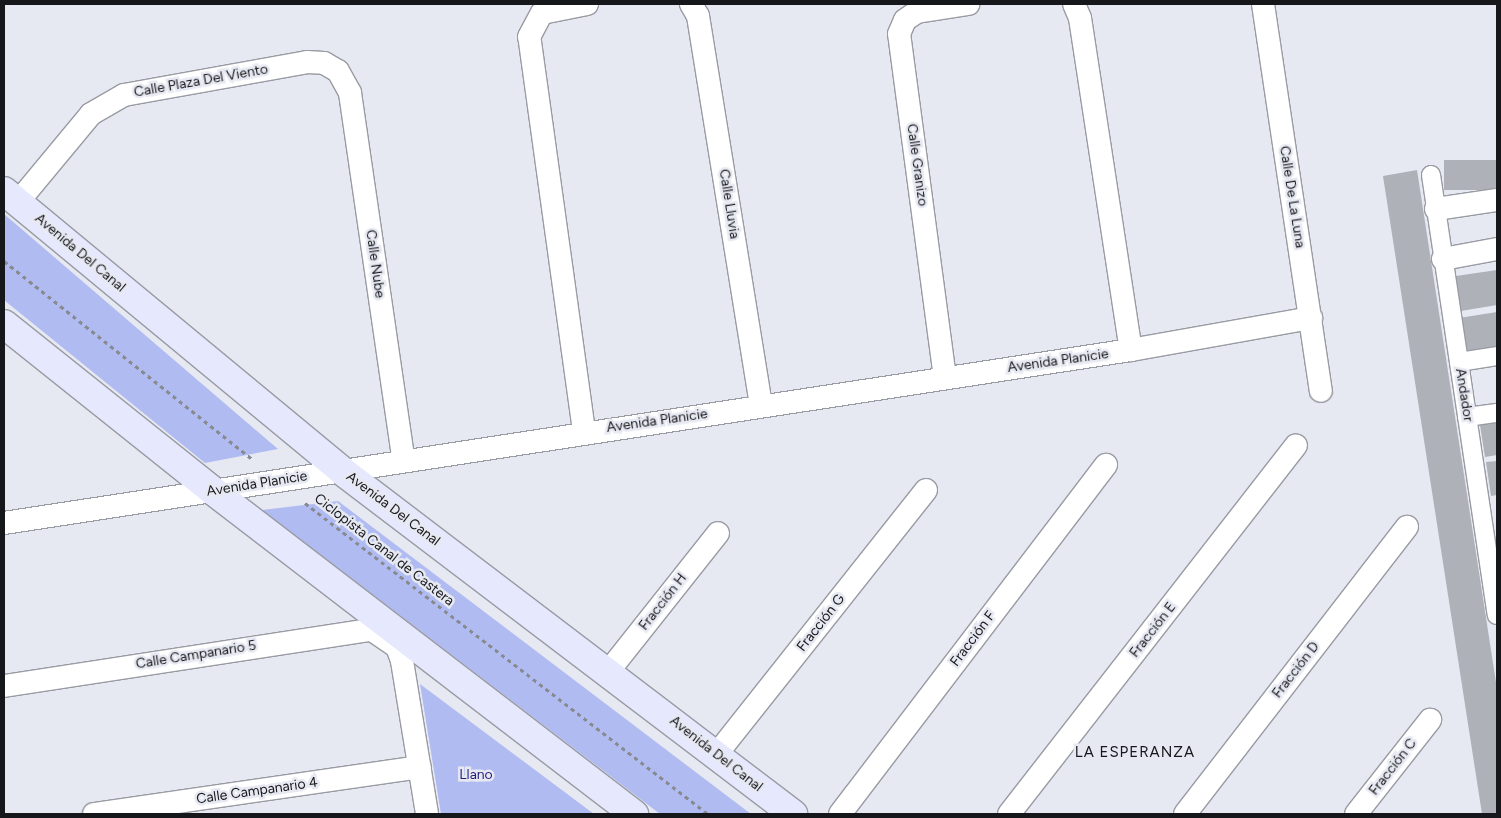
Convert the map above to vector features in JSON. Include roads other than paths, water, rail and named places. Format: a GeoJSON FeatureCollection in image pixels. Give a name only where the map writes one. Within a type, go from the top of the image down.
{"type":"FeatureCollection","features":[{"type":"Feature","properties":{"kind":"main road","name":"Avenida Del Canal"},"geometry":{"type":"LineString","coordinates":[[11,196],[342,471],[794,814]]}},
{"type":"Feature","properties":{"kind":"main road"},"geometry":{"type":"LineString","coordinates":[[4,324],[213,492],[634,814]]}},
{"type":"Feature","properties":{"kind":"street"},"geometry":{"type":"LineString","coordinates":[[584,431],[530,37],[535,20],[553,9],[587,4]]}},
{"type":"Feature","properties":{"kind":"street","name":"Calle Lluvia"},"geometry":{"type":"LineString","coordinates":[[691,4],[698,16],[761,406]]}},
{"type":"Feature","properties":{"kind":"street","name":"Calle Granizo"},"geometry":{"type":"LineString","coordinates":[[945,378],[900,34],[904,20],[917,12],[968,4]]}},
{"type":"Feature","properties":{"kind":"street"},"geometry":{"type":"LineString","coordinates":[[1074,4],[1131,350]]}},
{"type":"Feature","properties":{"kind":"street","name":"Calle De La Luna"},"geometry":{"type":"LineString","coordinates":[[1263,4],[1321,391]]}},
{"type":"Feature","properties":{"kind":"street","name":"Calle Plaza Del Viento"},"geometry":{"type":"LineString","coordinates":[[11,196],[91,114],[124,95],[307,62],[324,63],[338,71]]}},
{"type":"Feature","properties":{"kind":"street","name":"Calle Nube"},"geometry":{"type":"LineString","coordinates":[[338,71],[350,92],[404,461]]}},
{"type":"Feature","properties":{"kind":"street","name":"Andador"},"geometry":{"type":"LineString","coordinates":[[1431,175],[1467,417],[1489,506],[1497,615]]}},
{"type":"Feature","properties":{"kind":"street"},"geometry":{"type":"LineString","coordinates":[[1436,210],[1497,200]]}},
{"type":"Feature","properties":{"kind":"street"},"geometry":{"type":"LineString","coordinates":[[1443,259],[1497,249]]}},
{"type":"Feature","properties":{"kind":"street","name":"Avenida Planicie"},"geometry":{"type":"LineString","coordinates":[[4,523],[213,492],[584,431],[1131,350],[1311,318]]}},
{"type":"Feature","properties":{"kind":"street"},"geometry":{"type":"LineString","coordinates":[[1459,362],[1497,356]]}},
{"type":"Feature","properties":{"kind":"street"},"geometry":{"type":"LineString","coordinates":[[1467,417],[1497,413]]}},
{"type":"Feature","properties":{"kind":"street","name":"Fracción E"},"geometry":{"type":"LineString","coordinates":[[1009,814],[1296,445]]}},
{"type":"Feature","properties":{"kind":"street","name":"Fracción F"},"geometry":{"type":"LineString","coordinates":[[840,814],[1106,465]]}},
{"type":"Feature","properties":{"kind":"street","name":"Fracción G"},"geometry":{"type":"LineString","coordinates":[[716,755],[926,490]]}},
{"type":"Feature","properties":{"kind":"street","name":"Fracción D"},"geometry":{"type":"LineString","coordinates":[[1184,814],[1407,526]]}},
{"type":"Feature","properties":{"kind":"street","name":"Fracción H"},"geometry":{"type":"LineString","coordinates":[[608,672],[718,533]]}},
{"type":"Feature","properties":{"kind":"street","name":"Calle Campanario 5"},"geometry":{"type":"LineString","coordinates":[[4,686],[357,630],[386,636],[402,661],[420,767]]}},
{"type":"Feature","properties":{"kind":"street","name":"Fracción C"},"geometry":{"type":"LineString","coordinates":[[1356,814],[1430,720]]}},
{"type":"Feature","properties":{"kind":"street"},"geometry":{"type":"LineString","coordinates":[[420,767],[427,814]]}},
{"type":"Feature","properties":{"kind":"street","name":"Calle Campanario 4"},"geometry":{"type":"LineString","coordinates":[[94,814],[420,767]]}},
{"type":"Feature","properties":{"kind":"district","name":"LA ESPERANZA"},"geometry":{"type":"Point","coordinates":[1135,753]}},
{"type":"Feature","properties":{"kind":"park label","name":"Llano"},"geometry":{"type":"Point","coordinates":[476,775]}}]}
